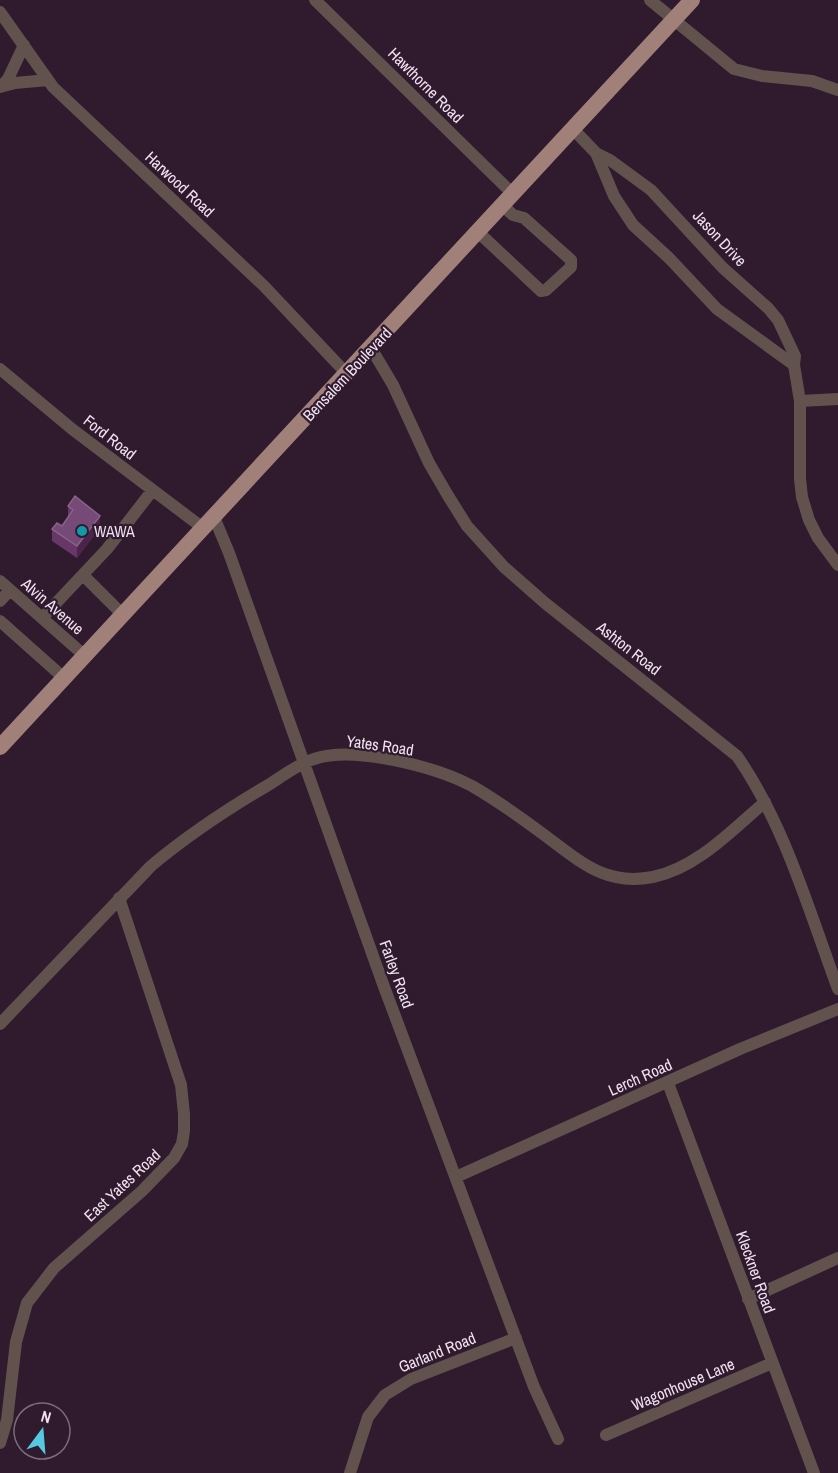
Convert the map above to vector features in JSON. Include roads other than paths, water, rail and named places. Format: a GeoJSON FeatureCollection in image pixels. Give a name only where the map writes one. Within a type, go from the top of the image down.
{"type":"FeatureCollection","features":[{"type":"Feature","properties":{"kind":"main road","name":"Bensalem Boulevard"},"geometry":{"type":"LineString","coordinates":[[0,747],[692,0]]}},
{"type":"Feature","properties":{"kind":"street","name":"Hawthorne Road"},"geometry":{"type":"LineString","coordinates":[[315,0],[507,200],[513,215],[524,218],[571,260],[571,267],[546,290],[541,291],[478,232]]}},
{"type":"Feature","properties":{"kind":"street"},"geometry":{"type":"LineString","coordinates":[[650,0],[734,69],[762,76],[812,81],[838,90]]}},
{"type":"Feature","properties":{"kind":"street","name":"Harwood Road"},"geometry":{"type":"LineString","coordinates":[[0,12],[48,80],[264,286],[347,374]]}},
{"type":"Feature","properties":{"kind":"street"},"geometry":{"type":"LineString","coordinates":[[1,86],[8,79],[24,45]]}},
{"type":"Feature","properties":{"kind":"street"},"geometry":{"type":"LineString","coordinates":[[1,86],[48,80]]}},
{"type":"Feature","properties":{"kind":"street","name":"Jason Drive"},"geometry":{"type":"LineString","coordinates":[[573,129],[596,153],[610,160],[651,190],[723,268],[768,308],[778,320],[795,356],[794,365],[800,401],[802,497],[818,538],[838,565]]}},
{"type":"Feature","properties":{"kind":"street","name":"Jason Drive"},"geometry":{"type":"LineString","coordinates":[[596,153],[614,196],[633,225],[669,258],[717,309],[794,365]]}},
{"type":"Feature","properties":{"kind":"street","name":"Ashton Road"},"geometry":{"type":"LineString","coordinates":[[371,348],[393,385],[429,463],[467,526],[504,567],[537,596],[737,756],[765,802],[812,916],[838,989]]}},
{"type":"Feature","properties":{"kind":"street","name":"Ford Road"},"geometry":{"type":"LineString","coordinates":[[0,369],[152,490],[209,523]]}},
{"type":"Feature","properties":{"kind":"street"},"geometry":{"type":"LineString","coordinates":[[800,401],[838,399]]}},
{"type":"Feature","properties":{"kind":"street"},"geometry":{"type":"LineString","coordinates":[[42,618],[107,549],[152,490]]}},
{"type":"Feature","properties":{"kind":"street","name":"Farley Road"},"geometry":{"type":"LineString","coordinates":[[209,523],[230,553],[383,984],[538,1397],[558,1439]]}},
{"type":"Feature","properties":{"kind":"street"},"geometry":{"type":"LineString","coordinates":[[83,575],[123,615]]}},
{"type":"Feature","properties":{"kind":"street"},"geometry":{"type":"LineString","coordinates":[[0,601],[5,586]]}},
{"type":"Feature","properties":{"kind":"street","name":"Alvin Avenue"},"geometry":{"type":"LineString","coordinates":[[5,586],[85,656]]}},
{"type":"Feature","properties":{"kind":"street"},"geometry":{"type":"LineString","coordinates":[[0,621],[64,678]]}},
{"type":"Feature","properties":{"kind":"street","name":"Yates Road"},"geometry":{"type":"LineString","coordinates":[[0,1024],[119,898],[178,843],[249,796],[304,763],[315,759],[329,756],[366,756],[393,760],[453,778],[497,801],[589,869],[622,878],[653,877],[684,865],[702,854],[765,802]]}},
{"type":"Feature","properties":{"kind":"street","name":"East Yates Road"},"geometry":{"type":"LineString","coordinates":[[0,1443],[7,1420],[16,1342],[27,1303],[54,1268],[99,1231],[150,1183],[174,1158],[182,1144],[184,1114],[181,1085],[119,898]]}},
{"type":"Feature","properties":{"kind":"street","name":"Lerch Road"},"geometry":{"type":"LineString","coordinates":[[456,1177],[740,1049],[838,1009]]}},
{"type":"Feature","properties":{"kind":"street","name":"Kleckner Road"},"geometry":{"type":"LineString","coordinates":[[668,1083],[814,1473]]}},
{"type":"Feature","properties":{"kind":"street"},"geometry":{"type":"LineString","coordinates":[[748,1299],[838,1258]]}},
{"type":"Feature","properties":{"kind":"street","name":"Garland Road"},"geometry":{"type":"LineString","coordinates":[[350,1473],[368,1418],[385,1395],[411,1379],[516,1338]]}},
{"type":"Feature","properties":{"kind":"street","name":"Wagonhouse Lane"},"geometry":{"type":"LineString","coordinates":[[606,1435],[772,1364]]}},
{"type":"Feature","properties":{"kind":"place","name":"WAWA"},"geometry":{"type":"Point","coordinates":[82,531]}}]}
